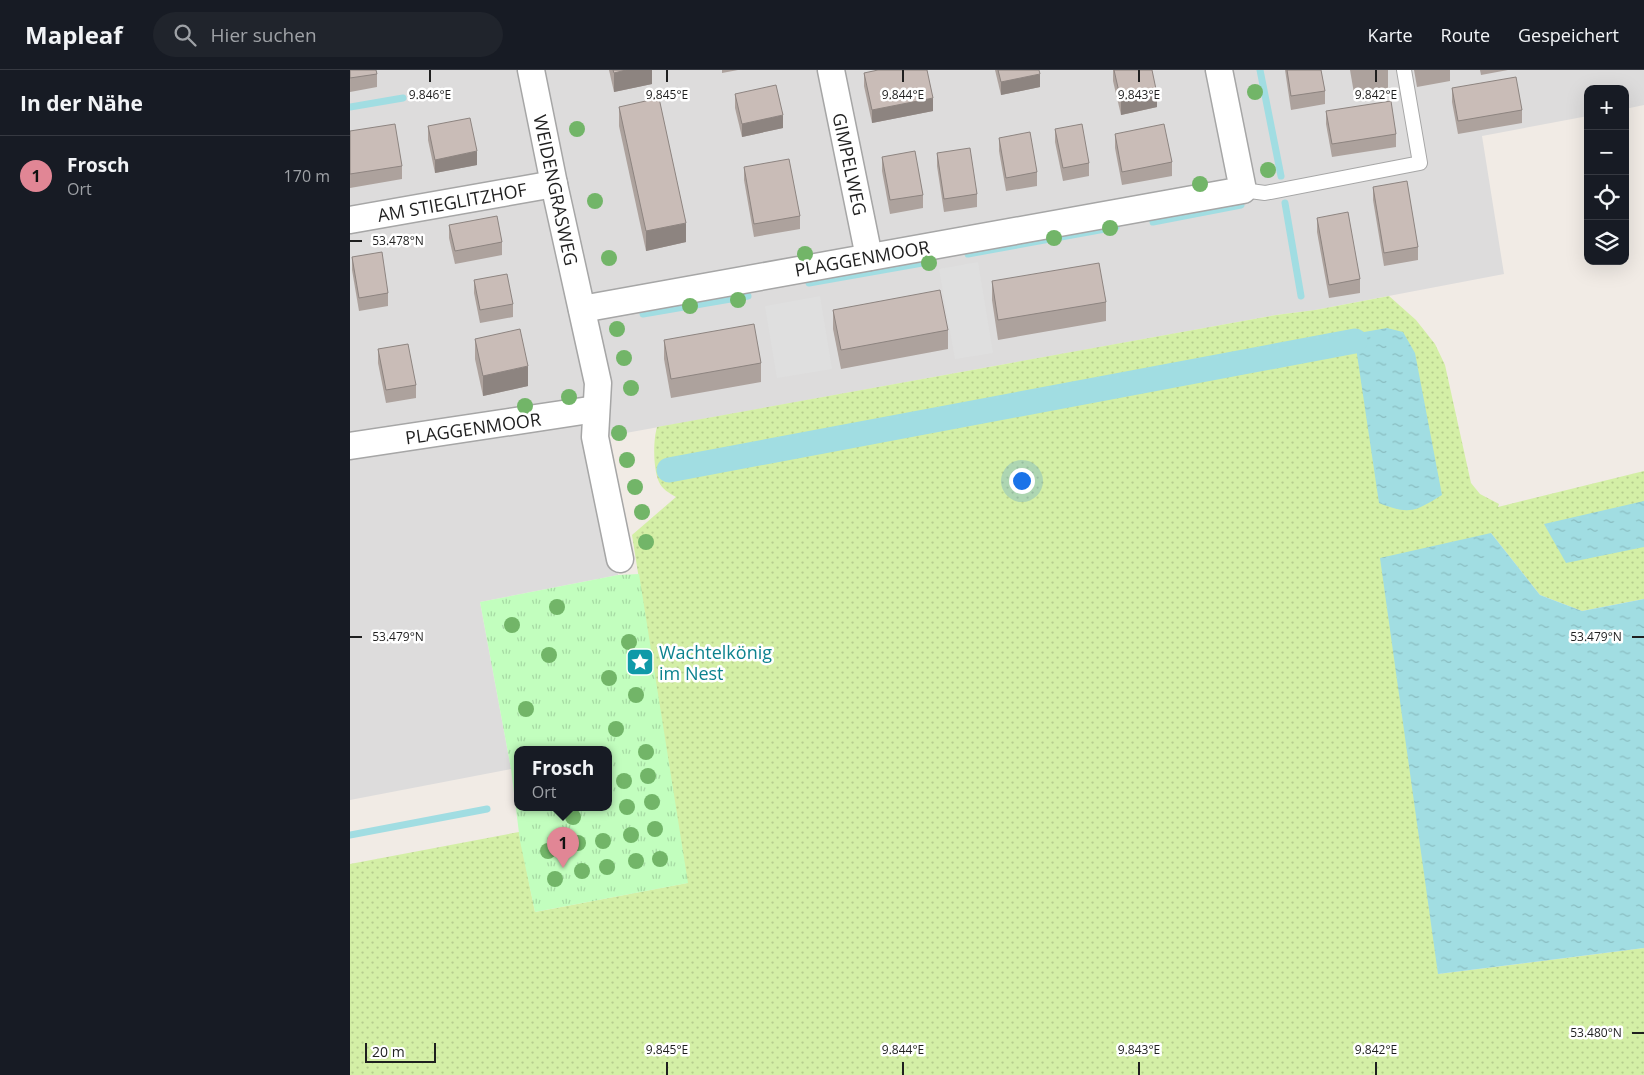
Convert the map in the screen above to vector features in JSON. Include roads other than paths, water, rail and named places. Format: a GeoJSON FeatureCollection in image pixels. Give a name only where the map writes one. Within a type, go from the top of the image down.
{"type":"FeatureCollection","features":[{"type":"Feature","properties":{"kind":"street","name":"WEIDENGRASWEG"},"geometry":{"type":"LineString","coordinates":[[531,70],[582,309]]}},
{"type":"Feature","properties":{"kind":"street","name":"GIMPELWEG"},"geometry":{"type":"LineString","coordinates":[[831,70],[870,257]]}},
{"type":"Feature","properties":{"kind":"street"},"geometry":{"type":"LineString","coordinates":[[1219,70],[1243,190]]}},
{"type":"Feature","properties":{"kind":"street","name":"AM STIEGLITZHOF"},"geometry":{"type":"LineString","coordinates":[[350,220],[554,184]]}},
{"type":"Feature","properties":{"kind":"street","name":"PLAGGENMOOR"},"geometry":{"type":"LineString","coordinates":[[582,309],[1243,190]]}},
{"type":"Feature","properties":{"kind":"street"},"geometry":{"type":"LineString","coordinates":[[582,309],[598,383],[595,437],[620,559]]}},
{"type":"Feature","properties":{"kind":"street","name":"PLAGGENMOOR"},"geometry":{"type":"LineString","coordinates":[[350,446],[596,409]]}},
{"type":"Feature","properties":{"kind":"lane"},"geometry":{"type":"LineString","coordinates":[[1243,190],[1265,193],[1420,163],[1404,70]]}},
{"type":"Feature","properties":{"kind":"water"},"geometry":{"type":"Polygon","coordinates":[[[1387,328],[1403,332],[1415,353],[1442,495],[1412,510],[1398,509],[1379,503],[1355,341],[1364,332],[1387,328]]]}},
{"type":"Feature","properties":{"kind":"water"},"geometry":{"type":"Polygon","coordinates":[[[1644,501],[1644,547],[1566,563],[1544,524],[1644,501]]]}},
{"type":"Feature","properties":{"kind":"water"},"geometry":{"type":"Polygon","coordinates":[[[1491,533],[1540,595],[1582,611],[1644,599],[1644,948],[1438,974],[1380,558],[1491,533]]]}},
{"type":"Feature","properties":{"kind":"waterway"},"geometry":{"type":"LineString","coordinates":[[1260,70],[1281,176]]}},
{"type":"Feature","properties":{"kind":"waterway"},"geometry":{"type":"LineString","coordinates":[[350,107],[403,98]]}},
{"type":"Feature","properties":{"kind":"waterway"},"geometry":{"type":"LineString","coordinates":[[1285,203],[1301,296]]}},
{"type":"Feature","properties":{"kind":"waterway"},"geometry":{"type":"LineString","coordinates":[[1153,222],[1241,205]]}},
{"type":"Feature","properties":{"kind":"waterway"},"geometry":{"type":"LineString","coordinates":[[968,254],[1116,227]]}},
{"type":"Feature","properties":{"kind":"waterway"},"geometry":{"type":"LineString","coordinates":[[809,283],[928,262]]}},
{"type":"Feature","properties":{"kind":"waterway"},"geometry":{"type":"LineString","coordinates":[[643,314],[748,296]]}},
{"type":"Feature","properties":{"kind":"waterway"},"geometry":{"type":"LineString","coordinates":[[669,470],[1355,341]]}},
{"type":"Feature","properties":{"kind":"waterway"},"geometry":{"type":"LineString","coordinates":[[350,835],[487,809]]}},
{"type":"Feature","properties":{"kind":"place","name":"Wachtelkönig im Nest"},"geometry":{"type":"Point","coordinates":[640,662]}},
{"type":"Feature","properties":{"kind":"place","name":"Frosch"},"geometry":{"type":"Point","coordinates":[563,868]}}]}
